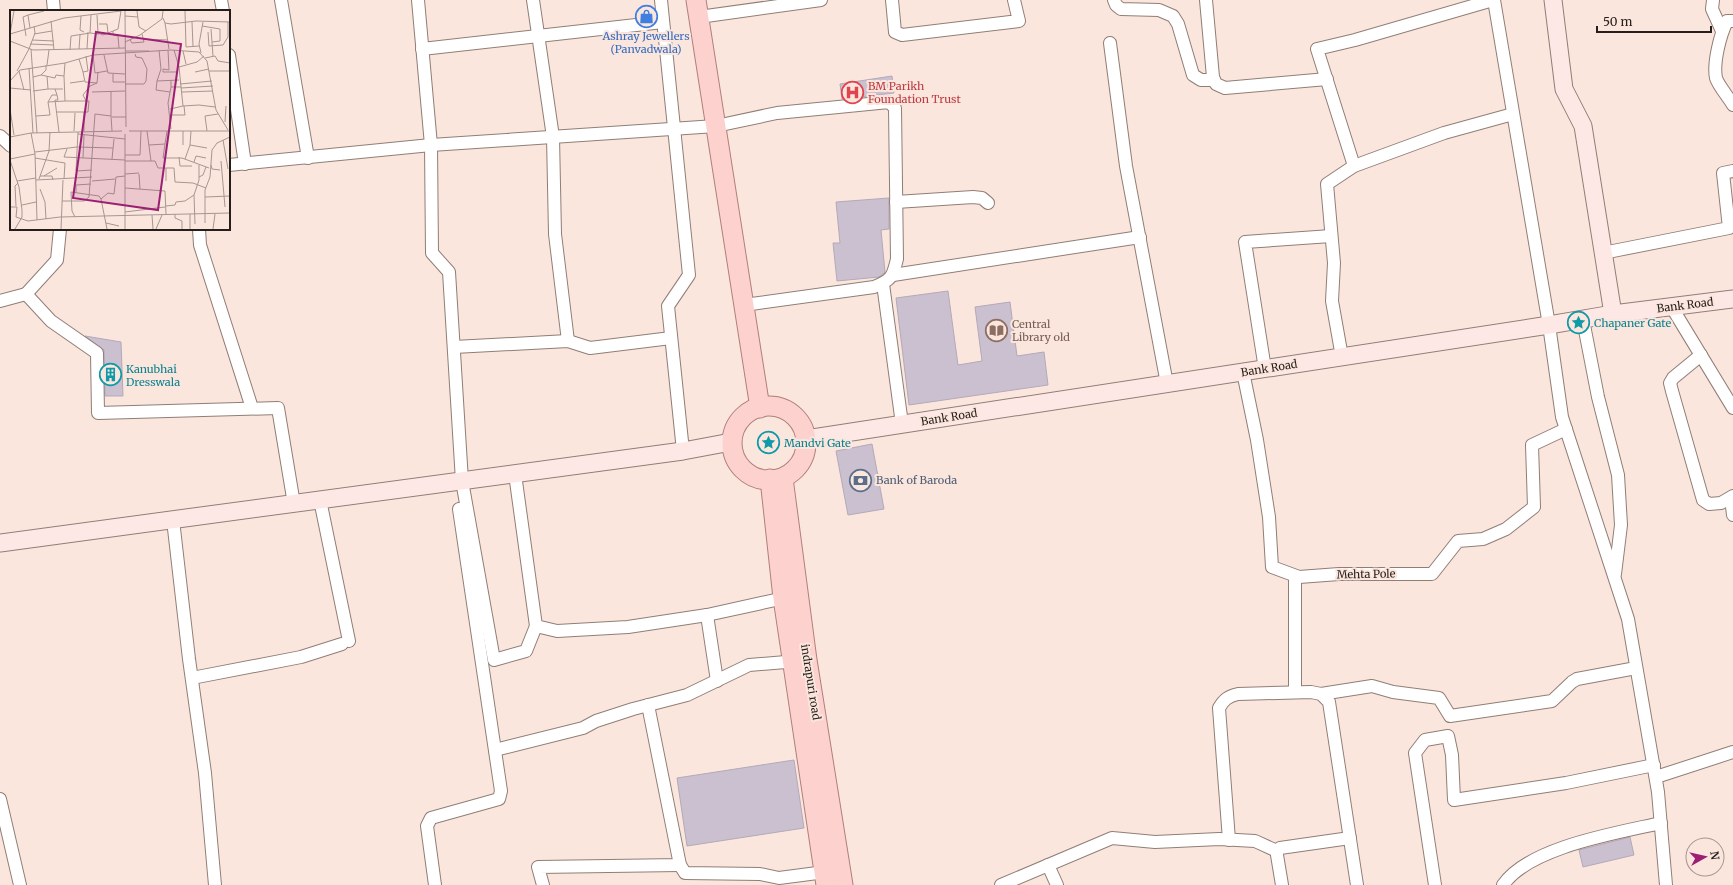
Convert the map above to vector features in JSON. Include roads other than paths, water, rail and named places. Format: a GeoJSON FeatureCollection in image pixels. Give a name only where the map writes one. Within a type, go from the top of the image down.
{"type":"FeatureCollection","features":[{"type":"Feature","properties":{"kind":"main road"},"geometry":{"type":"LineString","coordinates":[[1553,0],[1564,89],[1583,126],[1613,314]]}},
{"type":"Feature","properties":{"kind":"main road"},"geometry":{"type":"LineString","coordinates":[[698,9],[760,408]]}},
{"type":"Feature","properties":{"kind":"main road","name":"Bank Road"},"geometry":{"type":"LineString","coordinates":[[806,439],[1583,320],[1613,314],[1733,299]]}},
{"type":"Feature","properties":{"kind":"main road"},"geometry":{"type":"LineString","coordinates":[[764,405],[776,406],[787,410],[803,427],[806,439],[805,451],[801,462],[791,475],[760,480],[743,471],[736,463],[732,442],[732,432],[737,422],[744,414],[760,408],[764,405]]}},
{"type":"Feature","properties":{"kind":"main road"},"geometry":{"type":"LineString","coordinates":[[0,543],[459,482],[683,451],[732,442]]}},
{"type":"Feature","properties":{"kind":"main road","name":"indrapuri road"},"geometry":{"type":"LineString","coordinates":[[776,478],[790,596],[800,660],[843,885]]}},
{"type":"Feature","properties":{"kind":"main road"},"geometry":{"type":"LineString","coordinates":[[800,660],[826,878]]}},
{"type":"Feature","properties":{"kind":"street"},"geometry":{"type":"LineString","coordinates":[[221,0],[223,10]]}},
{"type":"Feature","properties":{"kind":"street"},"geometry":{"type":"LineString","coordinates":[[281,0],[308,158]]}},
{"type":"Feature","properties":{"kind":"street"},"geometry":{"type":"LineString","coordinates":[[418,0],[431,145],[432,253],[449,272],[454,347],[459,482],[501,791],[499,799],[431,818],[427,826],[435,885]]}},
{"type":"Feature","properties":{"kind":"street"},"geometry":{"type":"LineString","coordinates":[[533,0],[553,137],[555,234],[568,341]]}},
{"type":"Feature","properties":{"kind":"street"},"geometry":{"type":"LineString","coordinates":[[661,0],[689,275],[668,306],[683,451]]}},
{"type":"Feature","properties":{"kind":"street"},"geometry":{"type":"LineString","coordinates":[[698,9],[821,0]]}},
{"type":"Feature","properties":{"kind":"street"},"geometry":{"type":"LineString","coordinates":[[892,0],[894,32],[902,35],[1019,21],[1014,0]]}},
{"type":"Feature","properties":{"kind":"street"},"geometry":{"type":"LineString","coordinates":[[1114,0],[1116,5],[1121,9],[1159,10],[1173,16],[1178,24],[1193,75],[1201,80],[1214,80]]}},
{"type":"Feature","properties":{"kind":"street"},"geometry":{"type":"LineString","coordinates":[[1206,0],[1212,77],[1216,84],[1225,88],[1327,79]]}},
{"type":"Feature","properties":{"kind":"street"},"geometry":{"type":"LineString","coordinates":[[1354,166],[1317,49],[1355,40],[1493,0],[1549,325],[1562,417],[1628,620],[1656,777],[1666,885]]}},
{"type":"Feature","properties":{"kind":"street"},"geometry":{"type":"LineString","coordinates":[[1713,0],[1712,9],[1722,31]]}},
{"type":"Feature","properties":{"kind":"street"},"geometry":{"type":"LineString","coordinates":[[1733,21],[1727,21],[1722,31],[1717,54],[1716,78],[1733,105]]}},
{"type":"Feature","properties":{"kind":"street"},"geometry":{"type":"LineString","coordinates":[[422,49],[663,22]]}},
{"type":"Feature","properties":{"kind":"street"},"geometry":{"type":"LineString","coordinates":[[1110,43],[1126,166],[1168,384]]}},
{"type":"Feature","properties":{"kind":"street"},"geometry":{"type":"LineString","coordinates":[[230,62],[245,164]]}},
{"type":"Feature","properties":{"kind":"street"},"geometry":{"type":"LineString","coordinates":[[230,165],[431,145],[716,126],[777,113],[889,102],[895,108],[897,259],[893,275]]}},
{"type":"Feature","properties":{"kind":"street"},"geometry":{"type":"LineString","coordinates":[[1342,357],[1332,301],[1334,263],[1327,184],[1354,166],[1444,133],[1513,114]]}},
{"type":"Feature","properties":{"kind":"street"},"geometry":{"type":"LineString","coordinates":[[0,136],[10,145]]}},
{"type":"Feature","properties":{"kind":"street"},"geometry":{"type":"LineString","coordinates":[[1603,252],[1729,228],[1723,173],[1733,171]]}},
{"type":"Feature","properties":{"kind":"street"},"geometry":{"type":"LineString","coordinates":[[896,202],[973,197],[982,198],[988,203]]}},
{"type":"Feature","properties":{"kind":"street"},"geometry":{"type":"LineString","coordinates":[[0,301],[26,294],[57,260],[60,230]]}},
{"type":"Feature","properties":{"kind":"street"},"geometry":{"type":"LineString","coordinates":[[199,230],[200,245],[252,408]]}},
{"type":"Feature","properties":{"kind":"street"},"geometry":{"type":"LineString","coordinates":[[1265,369],[1245,242],[1331,236]]}},
{"type":"Feature","properties":{"kind":"street"},"geometry":{"type":"LineString","coordinates":[[744,305],[874,287],[883,284],[893,275],[1140,237]]}},
{"type":"Feature","properties":{"kind":"street"},"geometry":{"type":"LineString","coordinates":[[883,284],[902,424]]}},
{"type":"Feature","properties":{"kind":"street"},"geometry":{"type":"LineString","coordinates":[[26,294],[51,321],[97,353],[98,413],[278,408],[294,504]]}},
{"type":"Feature","properties":{"kind":"street"},"geometry":{"type":"LineString","coordinates":[[1671,306],[1733,408]]}},
{"type":"Feature","properties":{"kind":"street"},"geometry":{"type":"LineString","coordinates":[[1583,320],[1598,397],[1618,475],[1621,525],[1615,580]]}},
{"type":"Feature","properties":{"kind":"street"},"geometry":{"type":"LineString","coordinates":[[454,347],[568,341],[590,348],[671,338]]}},
{"type":"Feature","properties":{"kind":"street"},"geometry":{"type":"LineString","coordinates":[[1701,356],[1670,382],[1703,500],[1709,504],[1721,502],[1732,497],[1733,515]]}},
{"type":"Feature","properties":{"kind":"street","name":"Mehta Pole"},"geometry":{"type":"LineString","coordinates":[[1243,372],[1257,440],[1269,517],[1272,567],[1299,577],[1339,574],[1432,574],[1458,541],[1483,539],[1506,530],[1534,506],[1532,445],[1566,429]]}},
{"type":"Feature","properties":{"kind":"street"},"geometry":{"type":"LineString","coordinates":[[459,482],[494,660],[526,651],[536,626],[515,474]]}},
{"type":"Feature","properties":{"kind":"street"},"geometry":{"type":"LineString","coordinates":[[192,678],[301,658],[346,643],[320,500]]}},
{"type":"Feature","properties":{"kind":"street"},"geometry":{"type":"LineString","coordinates":[[173,520],[205,773],[215,885]]}},
{"type":"Feature","properties":{"kind":"street"},"geometry":{"type":"LineString","coordinates":[[1295,576],[1295,692]]}},
{"type":"Feature","properties":{"kind":"street"},"geometry":{"type":"LineString","coordinates":[[536,626],[557,631],[628,627],[707,615],[790,596]]}},
{"type":"Feature","properties":{"kind":"street"},"geometry":{"type":"LineString","coordinates":[[707,615],[717,681]]}},
{"type":"Feature","properties":{"kind":"street"},"geometry":{"type":"LineString","coordinates":[[495,750],[583,728],[596,721],[687,695],[749,665],[800,660]]}},
{"type":"Feature","properties":{"kind":"street"},"geometry":{"type":"LineString","coordinates":[[1229,840],[1219,708],[1224,700],[1229,696],[1238,694],[1295,692],[1311,692],[1321,694],[1372,686],[1393,692],[1439,698],[1450,716],[1552,701],[1578,679],[1636,668]]}},
{"type":"Feature","properties":{"kind":"street"},"geometry":{"type":"LineString","coordinates":[[1321,694],[1329,702],[1357,885]]}},
{"type":"Feature","properties":{"kind":"street"},"geometry":{"type":"LineString","coordinates":[[648,705],[680,865],[686,873],[760,874],[779,878],[826,878]]}},
{"type":"Feature","properties":{"kind":"street"},"geometry":{"type":"LineString","coordinates":[[1435,885],[1415,753],[1425,740],[1448,736],[1452,755],[1454,800],[1566,783],[1654,765]]}},
{"type":"Feature","properties":{"kind":"street"},"geometry":{"type":"LineString","coordinates":[[1656,777],[1733,752]]}},
{"type":"Feature","properties":{"kind":"street"},"geometry":{"type":"LineString","coordinates":[[0,799],[20,885]]}},
{"type":"Feature","properties":{"kind":"street"},"geometry":{"type":"LineString","coordinates":[[1503,885],[1509,876],[1530,862],[1561,849],[1593,838],[1661,823]]}},
{"type":"Feature","properties":{"kind":"street"},"geometry":{"type":"LineString","coordinates":[[1001,885],[1112,838],[1155,842],[1229,840],[1255,841],[1277,851]]}},
{"type":"Feature","properties":{"kind":"street"},"geometry":{"type":"LineString","coordinates":[[1277,851],[1280,848],[1350,838]]}},
{"type":"Feature","properties":{"kind":"street"},"geometry":{"type":"LineString","coordinates":[[1277,851],[1282,885]]}},
{"type":"Feature","properties":{"kind":"street"},"geometry":{"type":"LineString","coordinates":[[543,885],[538,867],[680,865]]}},
{"type":"Feature","properties":{"kind":"street"},"geometry":{"type":"LineString","coordinates":[[1048,865],[1057,885]]}},
{"type":"Feature","properties":{"kind":"place","name":"Ashray Jewellers (Panvadwala)"},"geometry":{"type":"Point","coordinates":[646,16]}},
{"type":"Feature","properties":{"kind":"place","name":"BM Parikh Foundation Trust"},"geometry":{"type":"Point","coordinates":[852,92]}},
{"type":"Feature","properties":{"kind":"place","name":"Chapaner Gate"},"geometry":{"type":"Point","coordinates":[1579,323]}},
{"type":"Feature","properties":{"kind":"place","name":"Central Library old"},"geometry":{"type":"Point","coordinates":[996,330]}},
{"type":"Feature","properties":{"kind":"place","name":"Kanubhai Dresswala"},"geometry":{"type":"Point","coordinates":[110,375]}},
{"type":"Feature","properties":{"kind":"place","name":"Mandvi Gate"},"geometry":{"type":"Point","coordinates":[768,443]}},
{"type":"Feature","properties":{"kind":"place","name":"Bank of Baroda"},"geometry":{"type":"Point","coordinates":[860,480]}}]}
